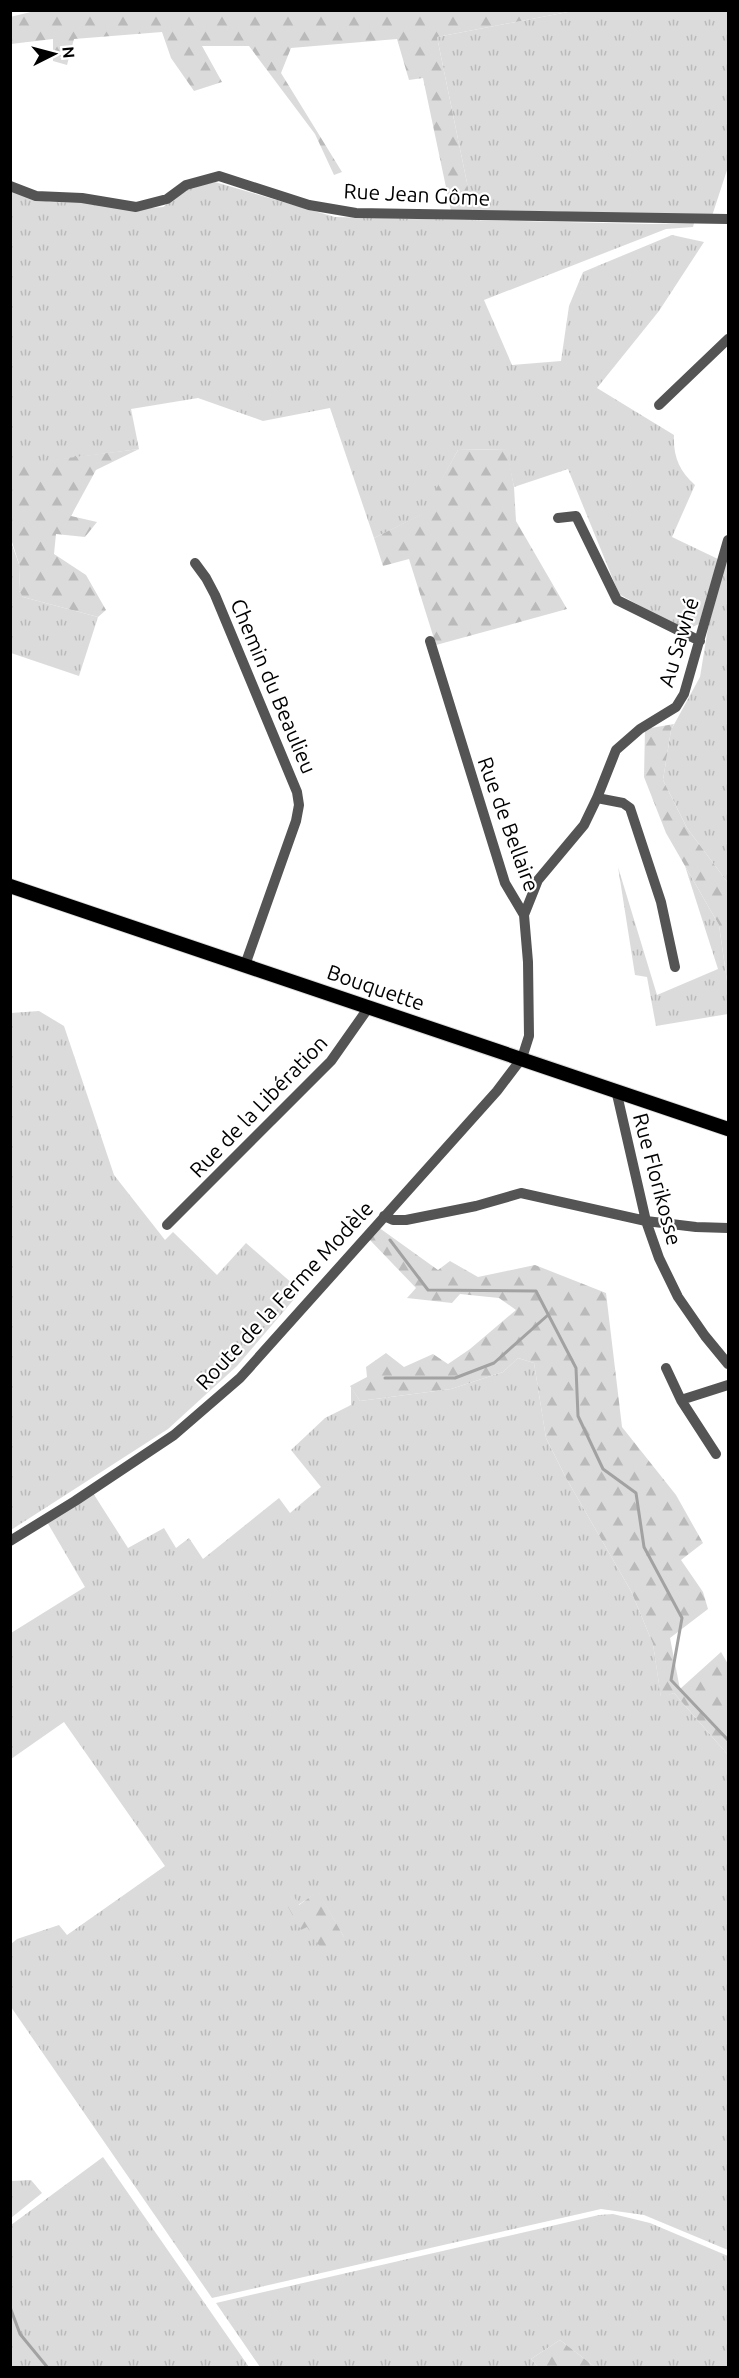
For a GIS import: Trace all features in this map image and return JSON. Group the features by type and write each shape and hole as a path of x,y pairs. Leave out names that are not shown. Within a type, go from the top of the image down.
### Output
{"main road":[{"name":"Bouquette","path":"10,885 729,1129"}],"street":[{"name":"Rue Jean Gôme","path":"10,186 36,196 82,198 136,207 167,199 186,185 219,176 309,205 356,213 729,219"},
{"path":"659,405 729,339"},
{"path":"558,518 576,516 617,600 700,640"},
{"name":"Au Sawhé","path":"524,915 538,880 584,825 616,750 640,729 676,707 684,694 729,540"},
{"name":"Chemin du Beaulieu","path":"195,563 215,594 297,792 299,804 296,821 245,965"},
{"name":"Rue de Bellaire","path":"430,641 505,884 524,915 528,962 529,1036 522,1058"},
{"path":"597,798 622,803 630,808 662,902 675,967"},
{"name":"Rue de la Libération","path":"167,1225 331,1061 369,1007"},
{"name":"Route de la Ferme Modèle","path":"10,1541 174,1435 240,1378 490,1098 522,1058"},
{"name":"Rue Florikosse","path":"615,1090 646,1221 659,1258 678,1297 705,1336 729,1364"},
{"path":"384,1215 393,1220 406,1220 476,1206 521,1193 646,1221 729,1228"},
{"path":"666,1368 681,1400 716,1454"},
{"path":"681,1400 729,1385"}],"green space":[{"path":"39,10 573,11 437,37 473,212 451,211 423,78 409,80 397,39 291,48 281,73 342,172 334,175 315,134 249,46 202,46 222,82 194,91 171,58 162,32 74,39 67,65 53,61 53,39 11,44 10,17"},
{"path":"573,11 728,11 728,167 712,216 619,217 555,211 473,212 437,37"},
{"path":"215,182 335,217 694,223 693,227 666,229 484,300 512,365 561,361 569,306 583,272 672,235 704,242 659,311 597,388 674,435 678,463 695,485 672,537 718,559 699,624 688,629 661,618 619,594 568,469 514,487 506,449 458,450 423,514 374,538 330,408 263,421 198,398 131,409 139,449 11,466 10,191 50,202 94,203 138,209 163,207 190,188"},
{"path":"139,449 96,470 71,516 97,522 85,537 56,534 54,554 86,575 106,610 98,617 23,597 19,591 20,567 11,539 11,465"},
{"path":"507,449 514,487 516,521 567,609 436,645 409,559 383,566 374,538 422,514 458,450"},
{"path":"10,539 20,567 19,591 23,597 98,617 79,676 11,653"},
{"path":"728,547 728,883 687,828 663,780 671,730 700,677 708,628"},
{"path":"674,724 663,780 687,828 728,883 728,988 719,925 666,833 644,777 645,729"},
{"path":"685,866 719,925 728,988 728,1014 656,1026 647,977 635,975 618,867 657,995 718,969"},
{"path":"39,1011 64,1026 114,1175 165,1240 173,1232 217,1275 246,1243 301,1291 237,1366 168,1429 11,1530 11,1013"},
{"path":"378,1227 438,1270 450,1261 478,1277 535,1265 606,1293 622,1427 676,1495 703,1543 681,1560 703,1592 708,1609 670,1638 680,1689 721,1652 728,1664 728,1755 674,1693 661,1698 653,1644 631,1591 566,1478 546,1438 534,1363 518,1358 503,1372 451,1389 360,1401 350,1386 367,1377 366,1367 386,1353 404,1367 433,1354 448,1364 470,1349 516,1310 499,1298 460,1294 452,1303 407,1298 416,1288 368,1238"},
{"path":"518,1358 534,1363 546,1438 566,1478 631,1591 653,1644 661,1697 674,1693 728,1755 728,2250 644,2215 601,2209 212,2298 11,2007 11,1944 17,1939 59,1925 67,1935 165,1866 64,1722 11,1759 11,1633 85,1587 47,1522 93,1493 128,1548 164,1528 176,1548 189,1538 203,1559 279,1498 290,1513 321,1487 291,1450 325,1418 351,1405 351,1387 360,1401 451,1389 503,1372","holes":["318,1892 344,1937 307,1926 301,1930 298,1905"]},
{"path":"318,1891 344,1937 322,1950 307,1927 301,1930 283,1898 292,1893 299,1905"},
{"path":"103,2157 249,2367 11,2367 11,2225"},
{"path":"31,2180 42,2193 11,2218 11,2181"},
{"path":"613,2214 650,2223 728,2256 728,2367 595,2367 560,2340 531,2359 538,2367 260,2367 216,2303 599,2215"},
{"path":"560,2340 595,2367 538,2367 531,2359"}],"waterway":[{"path":"390,1240 428,1290 536,1291 576,1368 578,1416 603,1469 636,1493 644,1547 682,1618 671,1680 728,1740"},
{"path":"385,1378 455,1378 494,1363 548,1315"},
{"path":"10,2307 20,2334 48,2368"}]}
